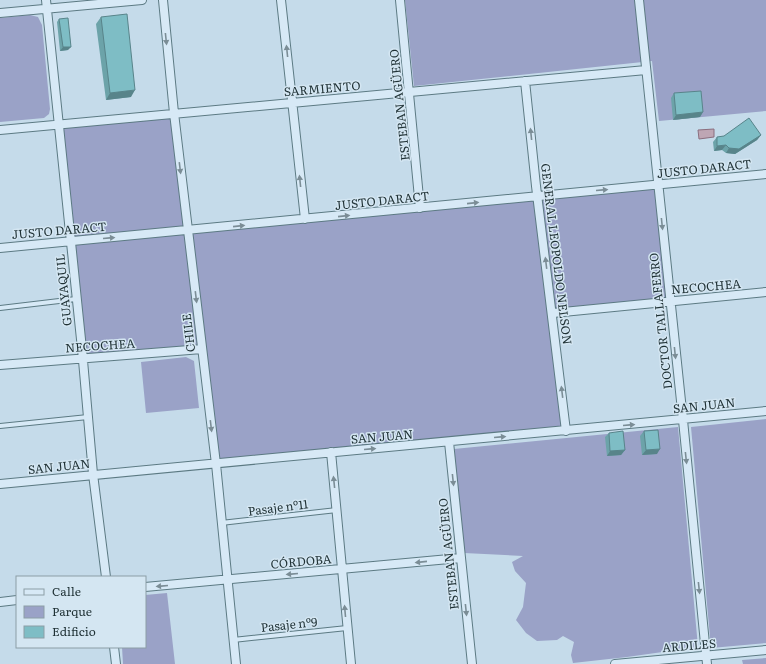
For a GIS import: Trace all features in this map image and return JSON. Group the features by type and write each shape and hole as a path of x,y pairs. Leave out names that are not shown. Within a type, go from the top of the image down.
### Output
{"street":[{"name":"GUAYAQUIL","path":"46,0 83,358 93,474 106,576"},
{"path":"0,13 142,0"},
{"name":"CHILE","path":"162,0 216,464 236,664"},
{"path":"281,0 305,219"},
{"name":"ESTEBAN AGÜERO","path":"400,0 420,208"},
{"name":"DOCTOR TALLAFERRO","path":"639,0 683,420 706,660"},
{"name":"SARMIENTO","path":"0,130 646,70"},
{"name":"GENERAL LEOPOLDO NELSON","path":"525,81 566,430"},
{"name":"JUSTO DARACT","path":"0,248 766,174"},
{"name":"NECOCHEA","path":"552,313 766,292"},
{"name":"NECOCHEA","path":"0,365 202,349"},
{"name":"SAN JUAN","path":"0,484 93,474 216,464 766,412"},
{"name":"ESTEBAN AGÜERO","path":"449,442 472,664"},
{"path":"331,452 351,664"},
{"name":"CÓRDOBA","path":"146,587 460,558"},
{"path":"0,602 16,600"},
{"path":"114,648 116,664"},
{"name":"ARDILES","path":"615,664 706,660 766,650"}],"lane":[{"path":"0,308 76,299"},
{"path":"0,426 88,417"},
{"name":"Pasaje nº11","path":"221,524 337,510"},
{"name":"Pasaje nº9","path":"233,640 347,628"}],"green space":[{"path":"405,0 766,0 766,111 659,121 652,61 414,86"},
{"path":"30,15 38,17 42,25 50,109 49,114 44,118 0,122 0,18"},
{"path":"174,113 188,230 658,185 669,301 553,313 566,431 216,464 202,349 83,358 58,124"},
{"path":"186,357 194,361 199,408 146,413 141,362"},
{"path":"766,419 766,643 711,648 691,427"},
{"path":"678,427 698,647 573,663 571,655 574,642 563,636 557,640 537,641 526,633 516,620 523,607 526,583 515,571 512,562 523,556 464,553 454,449"},
{"path":"167,593 175,664 123,664 122,648 146,648 146,595"},
{"path":"766,658 766,664 743,664 742,660"}],"shaded area":[{"path":"714,129 714,137 699,139 698,130"}],"building":[{"path":"127,14 135,90 110,93 101,17"},
{"path":"68,18 71,47 63,47 59,19"},
{"path":"701,91 703,112 676,115 674,93"},
{"path":"749,118 761,135 739,149 729,148 726,145 717,146 717,137 724,136"},
{"path":"658,430 660,449 646,450 644,431"},
{"path":"623,431 625,450 610,451 609,433"}]}
